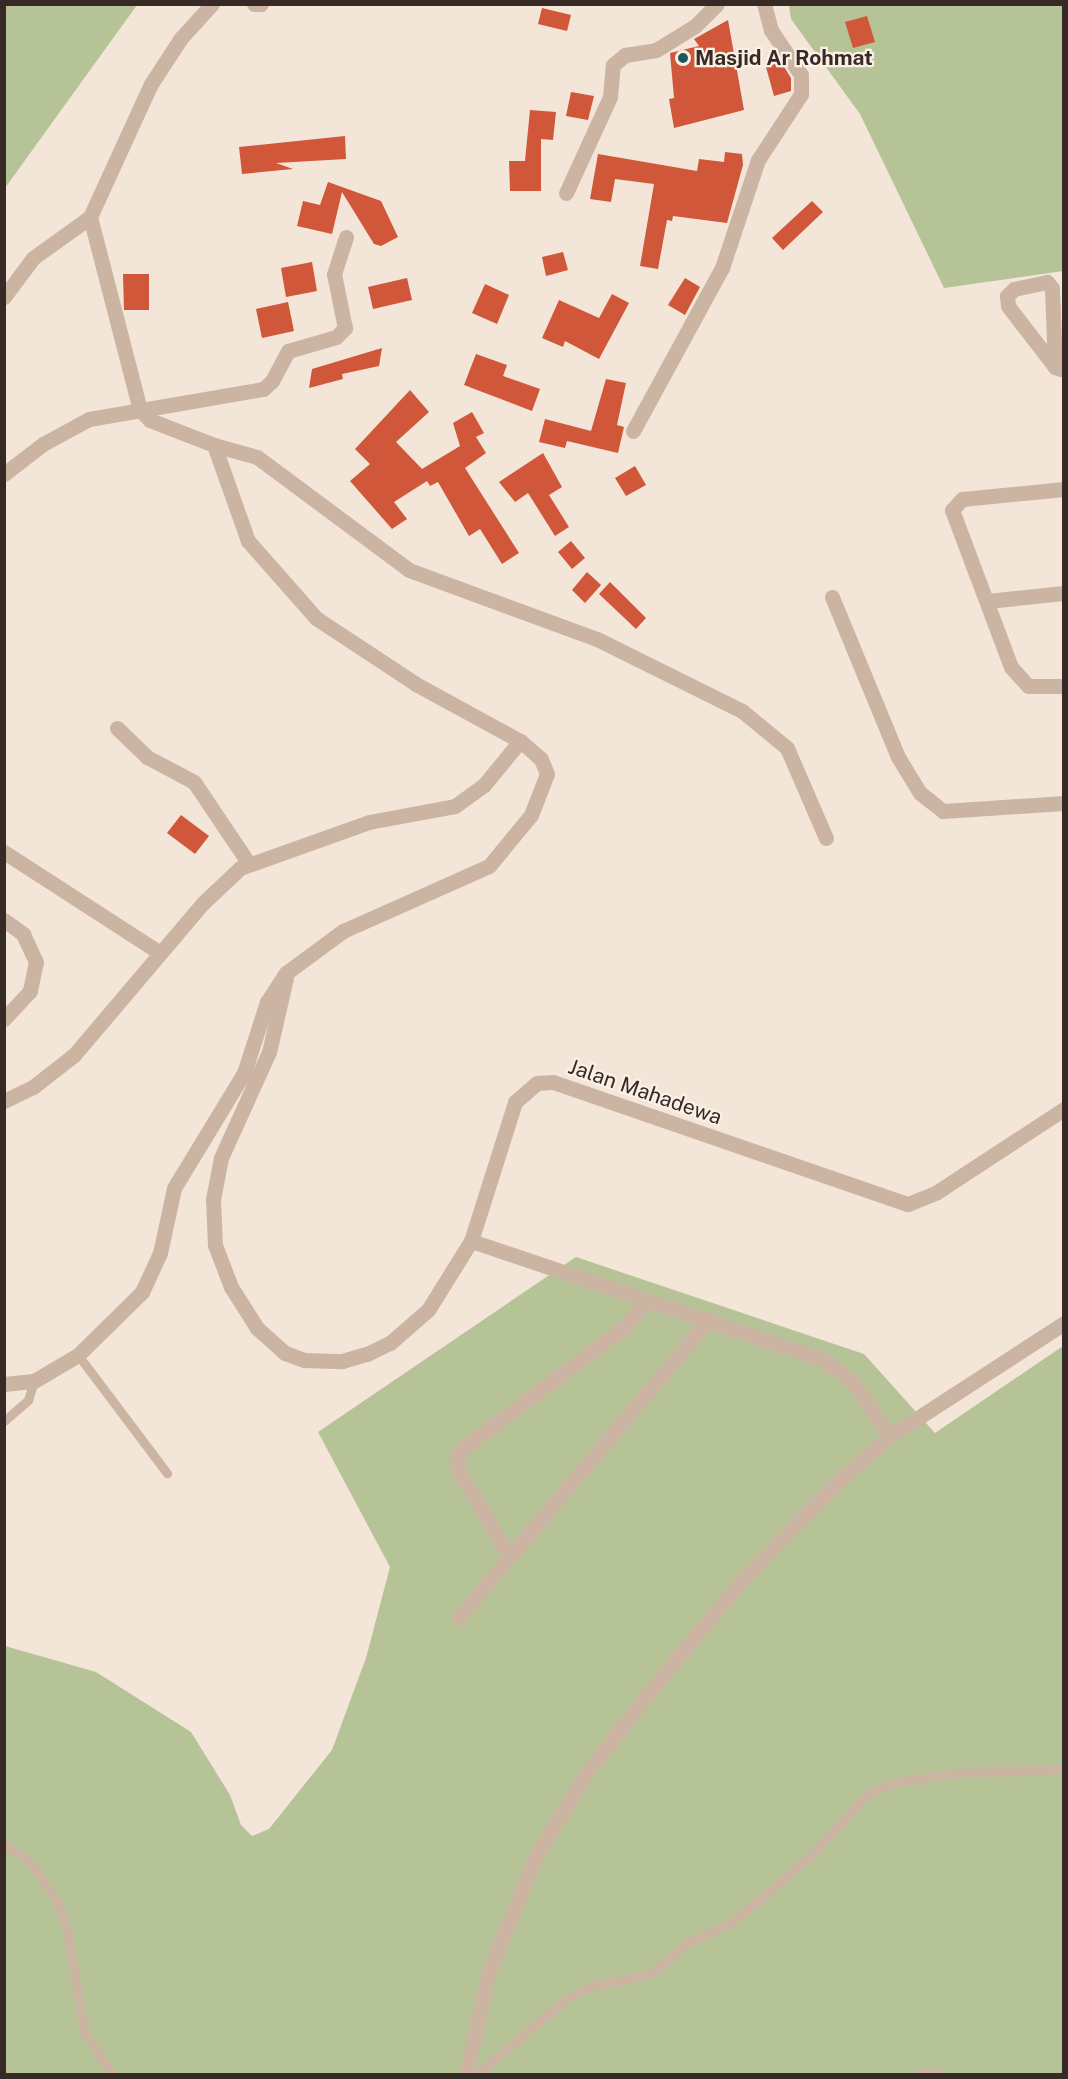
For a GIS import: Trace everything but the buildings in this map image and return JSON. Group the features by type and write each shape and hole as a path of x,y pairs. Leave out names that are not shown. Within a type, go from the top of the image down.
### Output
{"street":[{"path":"4,297 33,258 90,217 151,84 181,38 212,4"},
{"path":"254,4 261,4"},
{"path":"566,193 610,97 613,64 625,55 656,51 695,26 717,4"},
{"path":"633,431 722,268 758,160 801,94 801,75 771,30 764,4"},
{"path":"90,217 140,410 150,420 214,445 257,457 409,570 597,639 742,711 787,748 826,838"},
{"path":"4,474 43,444 89,419 255,393 272,381 288,351 340,335 346,324 334,274 346,237"},
{"path":"1047,282 1052,288 1059,369 1008,306 1007,296 1014,289 1047,282"},
{"path":"4,1384 34,1381 78,1355 125,1312 153,1273 174,1188 244,1073 267,1002 286,972 343,931 472,876 503,854 540,800 547,774 541,759 520,741 416,684 316,618 249,541 214,445"},
{"path":"1064,489 962,499 952,510 1011,667 1028,686 1064,686"},
{"path":"987,601 1064,593"},
{"path":"832,597 898,757 920,792 943,811 1064,803"},
{"path":"117,728 147,757 194,782 249,864"},
{"path":"4,1101 33,1087 74,1055 222,884 249,864 369,822 454,806 484,785 520,741"},
{"path":"4,852 160,953"},
{"path":"4,920 23,934 36,962 30,991 4,1019"},
{"name":"Jalan Mahadewa","path":"286,972 269,1052 221,1158 213,1199 215,1245 231,1287 257,1328 285,1353 304,1360 342,1361 367,1354 390,1343 428,1311 471,1241 515,1102 537,1083 553,1082 908,1204 937,1192 1064,1109"},
{"path":"471,1241 645,1300 709,1319 839,1369 890,1436"},
{"path":"510,1557 461,1475 456,1462 459,1451 627,1325 645,1300"},
{"path":"459,1617 709,1319"},
{"path":"466,2074 489,1971 506,1922 536,1856 585,1774 742,1580 792,1524 890,1436 1064,1323"}],"lane":[{"path":"78,1355 167,1473"},
{"path":"4,1421 28,1400 34,1381"},
{"path":"477,2074 572,1995 652,1974 687,1943 731,1923 811,1856 867,1794 897,1782 956,1773 1064,1769"},
{"path":"4,1844 31,1863 58,1904 68,1934 84,2032 112,2074"},
{"path":"918,2074 937,2072"}],"green space":[{"path":"4,5 137,5 5,188"},
{"path":"789,5 1063,5 1063,271 944,288 860,114 791,19"},
{"path":"576,1257 864,1354 935,1433 1063,1346 1063,2074 5,2074 5,1646 96,1672 191,1732 230,1795 241,1825 252,1836 269,1829 332,1750 366,1658 390,1567 318,1432"}],"place":[{"name":"Masjid Ar Rohmat","path":"683,58"}]}
